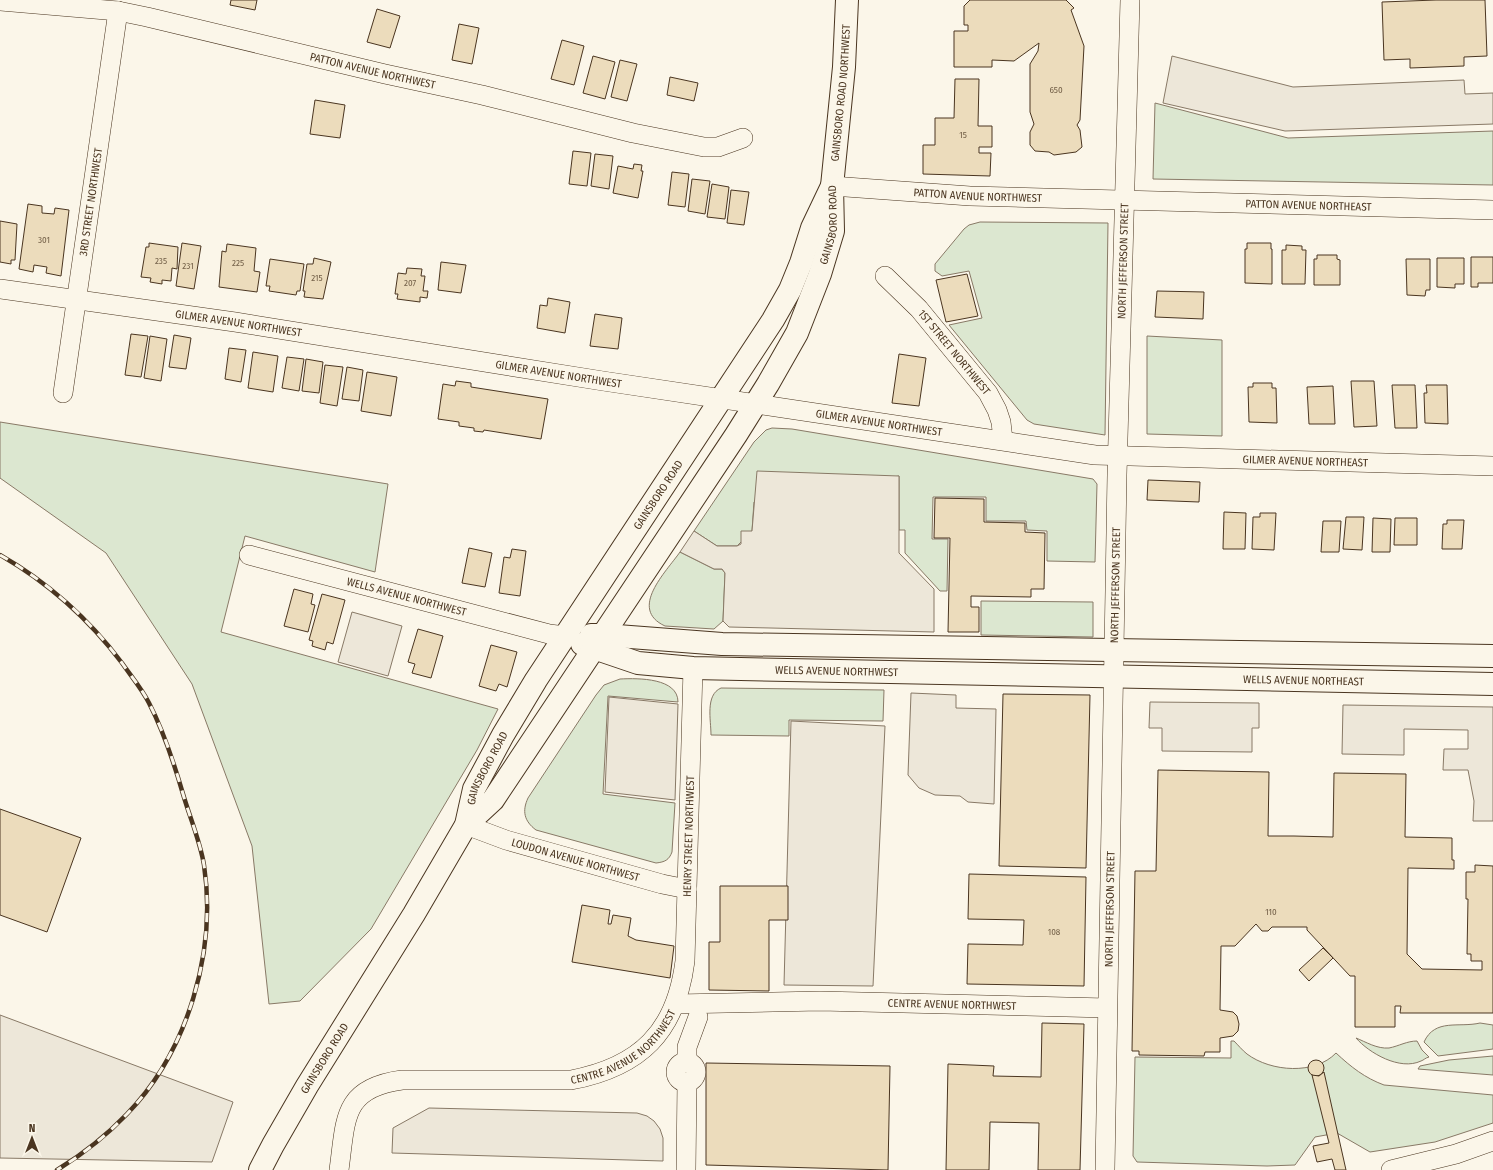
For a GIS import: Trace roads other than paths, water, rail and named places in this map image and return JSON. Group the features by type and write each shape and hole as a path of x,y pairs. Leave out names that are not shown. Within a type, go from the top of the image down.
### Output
{"main road":[{"name":"GAINSBORO ROAD NORTHWEST","path":"832,186 844,67 846,0"},
{"name":"GAINSBORO ROAD","path":"260,1170 272,1145 307,1086 414,914 466,825 474,789 503,734 564,636 762,337 790,290 801,263 812,228 832,186"},
{"name":"GAINSBORO ROAD","path":"466,825 494,800 756,402 797,333 820,274 833,231 832,186"},
{"name":"WELLS AVENUE NORTHWEST","path":"564,636 599,642 1114,649"},
{"name":"WELLS AVENUE NORTHWEST","path":"599,642 638,662 693,668 1114,675"},
{"path":"1114,649 1493,656"},
{"name":"WELLS AVENUE NORTHEAST","path":"1114,675 1493,684"}],"street":[{"name":"NORTH JEFFERSON STREET","path":"1105,1170 1118,455 1130,0"},
{"name":"PATTON AVENUE NORTHWEST","path":"0,1 118,11 385,74 482,95 633,133 704,147 718,146 743,138"},
{"name":"3RD STREET NORTHWEST","path":"63,393 118,11"},
{"name":"PATTON AVENUE NORTHWEST","path":"832,186 970,196 1124,199"},
{"name":"PATTON AVENUE NORTHEAST","path":"1124,199 1220,204 1364,205 1493,210"},
{"name":"1ST STREET NORTHWEST","path":"885,276 919,309 988,393 997,410 1001,422 1003,440"},
{"name":"GILMER AVENUE NORTHWEST","path":"0,289 235,322 603,381 756,402 1095,455 1118,455"},
{"name":"GILMER AVENUE NORTHEAST","path":"1118,455 1493,466"},
{"name":"WELLS AVENUE NORTHWEST","path":"249,555 549,634 564,636"},
{"name":"HENRY STREET NORTHWEST","path":"676,1004 685,961 693,668"},
{"name":"LOUDON AVENUE NORTHWEST","path":"466,825 506,840 662,884 687,889"},
{"name":"CENTRE AVENUE NORTHWEST","path":"339,1170 345,1125 350,1110 357,1098 368,1088 382,1082 402,1080 571,1080 594,1076 617,1067 633,1058 647,1046 661,1030 676,1004 820,1001 1107,1008"},
{"path":"686,1170 687,1089 677,1073 681,1065 687,1063 687,1047 698,1017"},
{"path":"1391,1170 1456,1154 1493,1141"}],"railway":[{"path":"0,555 35,577 81,616 122,663 143,693 149,703 168,748 197,838 204,865 207,898 206,931 201,965 193,998 182,1030 167,1061 148,1089 127,1114 94,1144 57,1170"}]}
